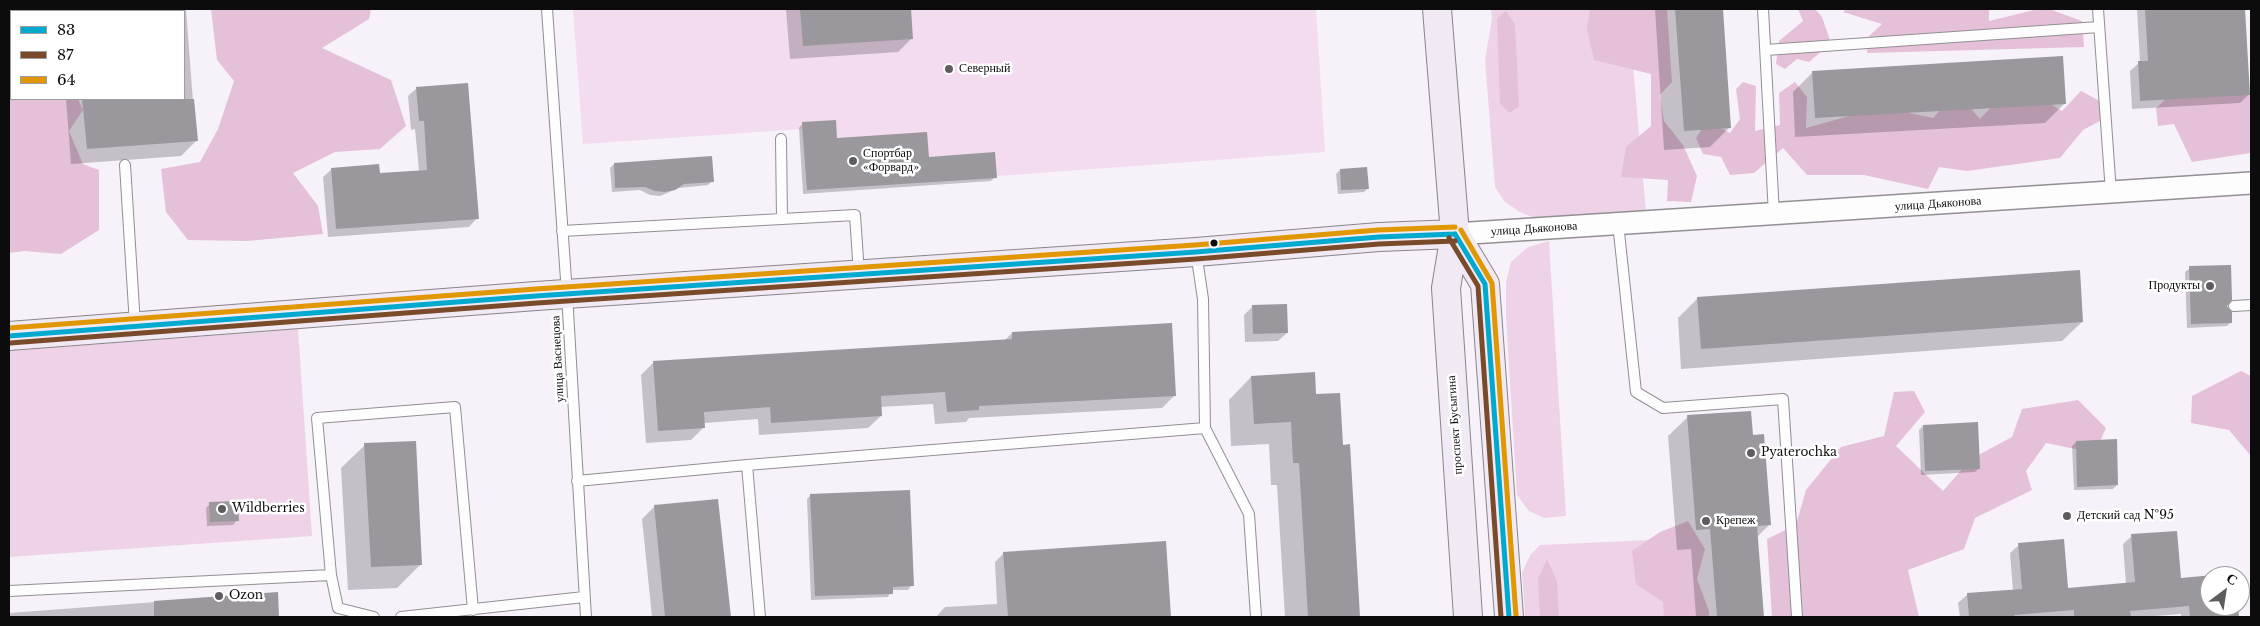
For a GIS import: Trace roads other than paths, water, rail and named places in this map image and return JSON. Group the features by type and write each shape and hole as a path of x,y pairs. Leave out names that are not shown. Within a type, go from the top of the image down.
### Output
{"main road":[{"name":"проспект Бусыгина","path":"1437,9 1455,234 1446,288 1468,617"},
{"name":"проспект Бусыгина","path":"1455,234 1485,284 1509,617"},
{"name":"улица Дьяконова","path":"9,336 567,294 1196,252 1379,237 1455,234"}],"street":[{"name":"улица Дьяконова","path":"1455,234 2251,183"}],"lane":[{"name":"улица Васнецова","path":"547,9 567,294 586,617"},
{"path":"1763,9 1774,215"},
{"path":"2098,9 2111,193"},
{"path":"1766,50 2099,27"},
{"path":"781,138 782,219"},
{"path":"125,164 135,326"},
{"path":"562,231 854,215 859,275"},
{"path":"1618,223 1636,392 1663,408 1783,399 1797,617"},
{"path":"1196,252 1203,299 1205,428 1249,514 1256,617"},
{"path":"2234,306 2251,305"},
{"path":"374,617 338,608 330,575 317,418 455,407 473,610"},
{"path":"577,481 747,465 1205,428"},
{"path":"747,465 760,617"},
{"path":"9,592 330,575"},
{"path":"401,617 440,615 584,597"}],"place":[{"name":"Северный","path":"949,69"},
{"name":"Спортбар «Форвард»","path":"853,161"},
{"name":"Продукты","path":"2210,286"},
{"name":"Pyaterochka","path":"1751,453"},
{"name":"Wildberries","path":"222,509"},
{"name":"Детский сад №95","path":"2067,516"},
{"name":"Крепеж","path":"1706,521"},
{"name":"Ozon","path":"219,596"}]}
